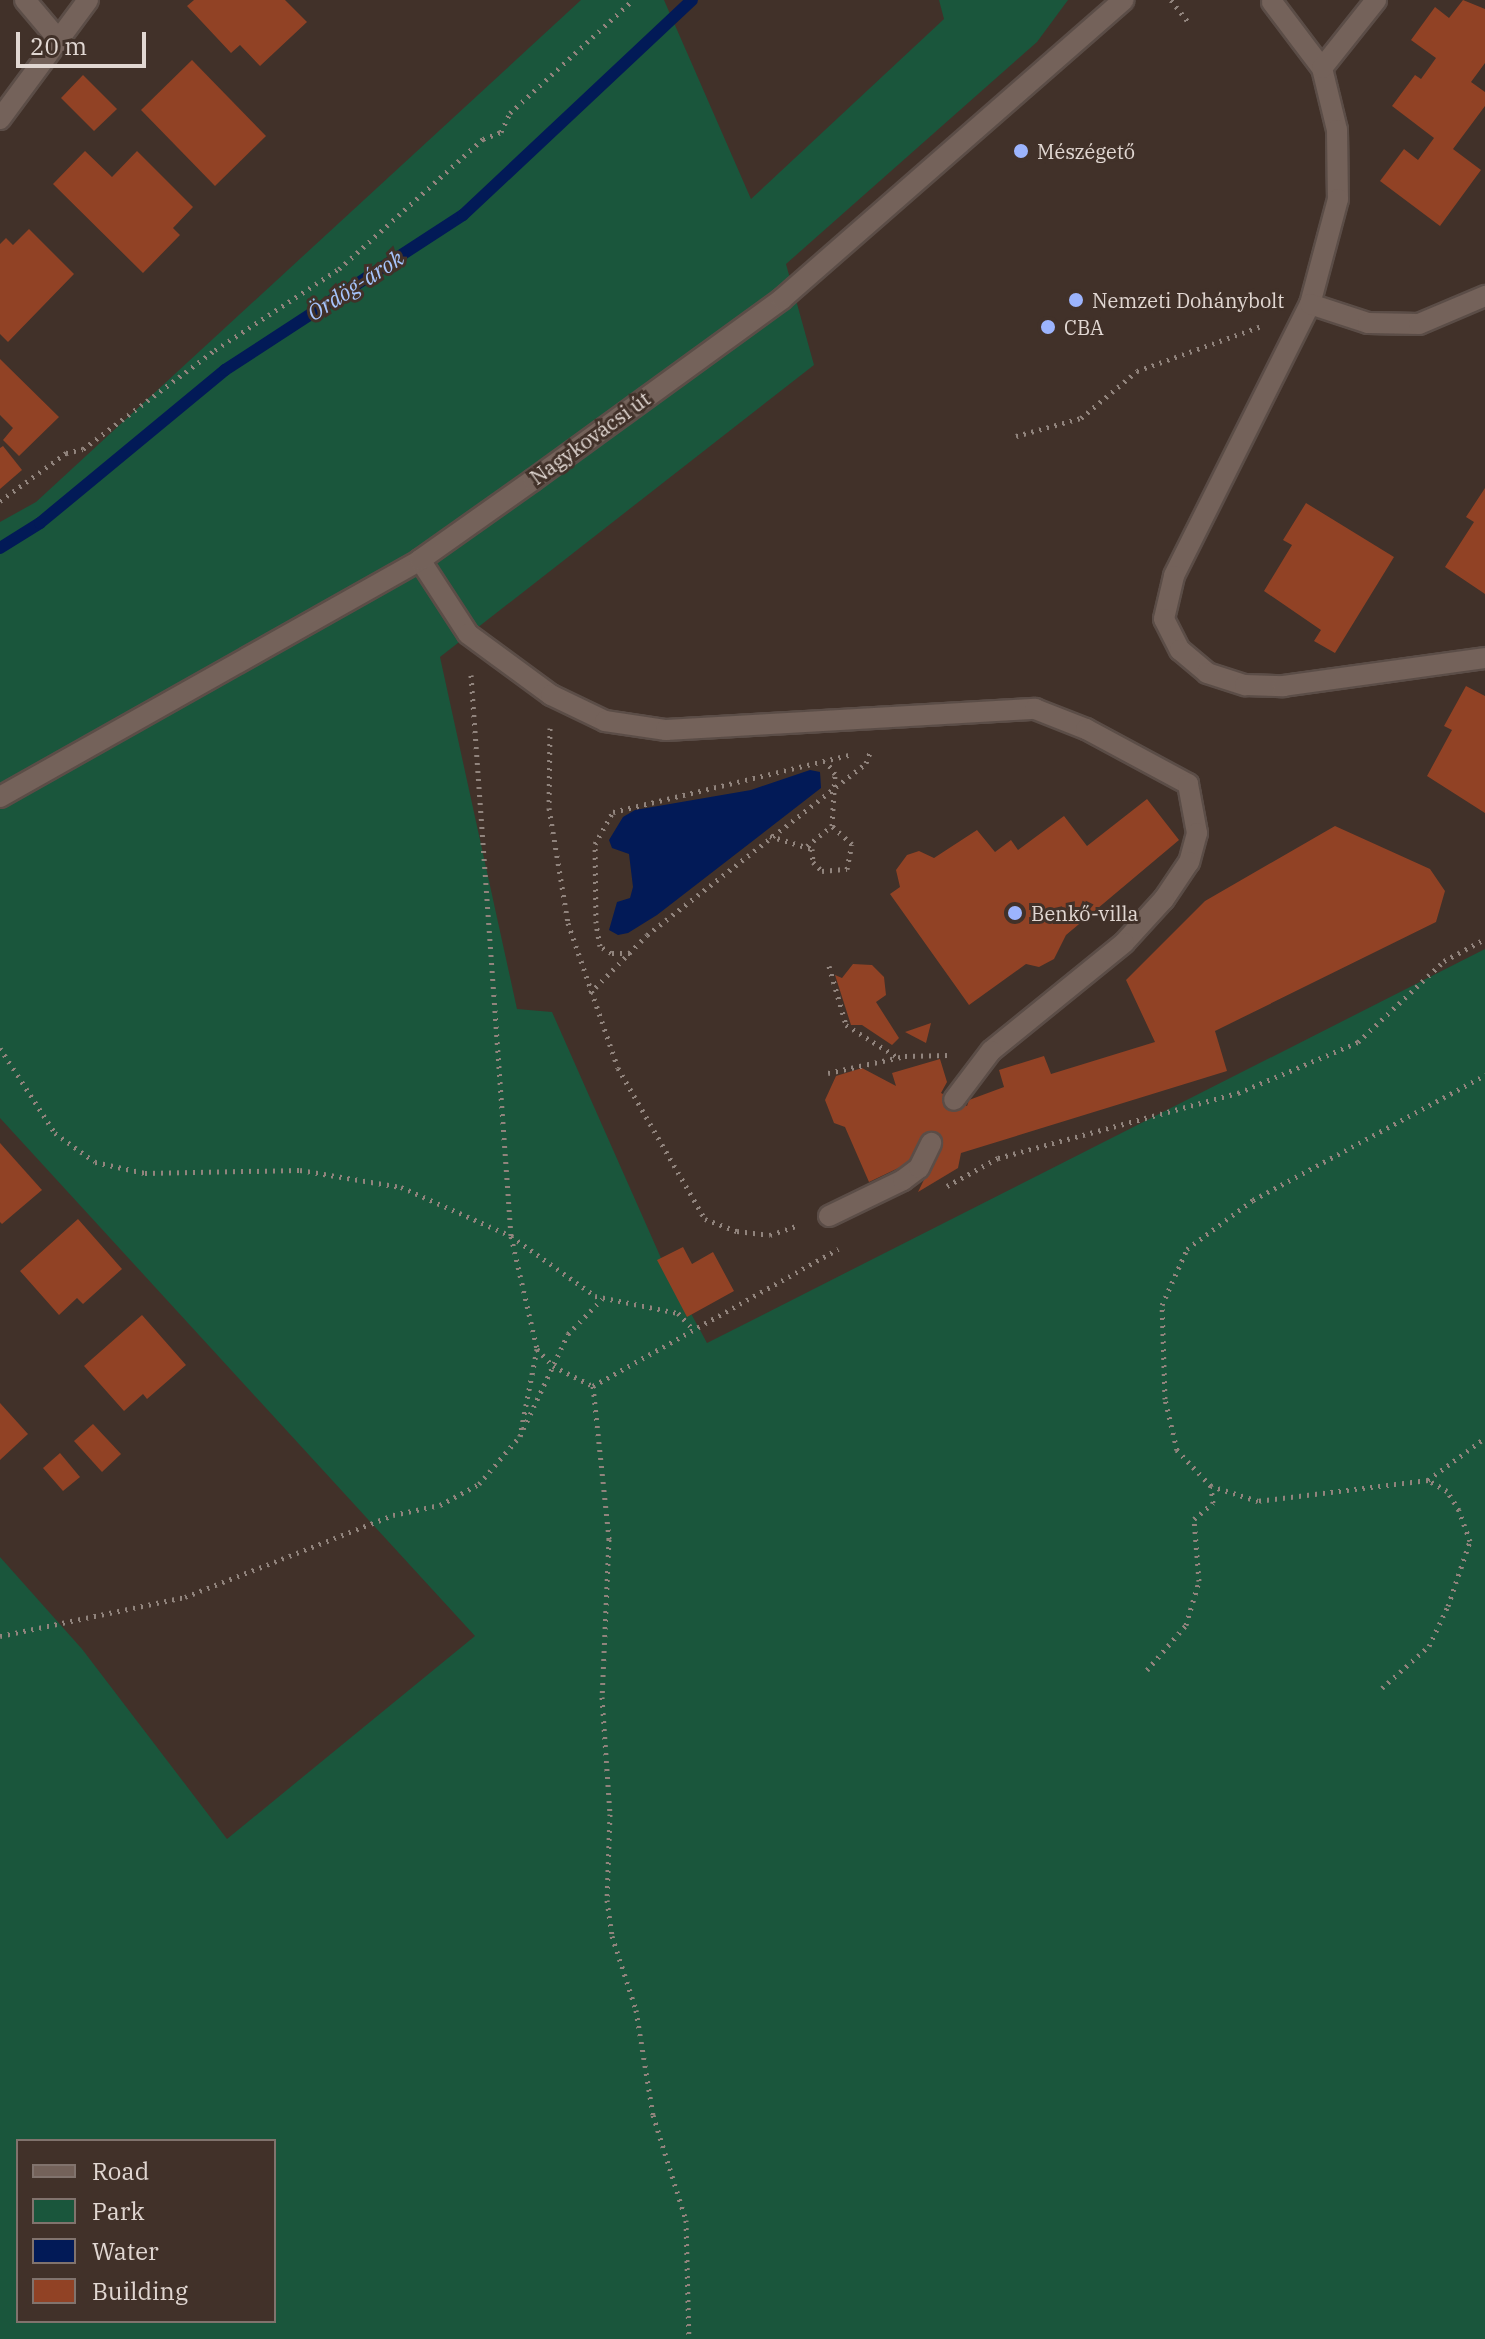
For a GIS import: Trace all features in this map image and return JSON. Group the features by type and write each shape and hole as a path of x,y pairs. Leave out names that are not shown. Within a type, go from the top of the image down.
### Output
{"street":[{"path":"25,0 58,39"},
{"path":"0,119 88,0"},
{"name":"Nagykovácsi út","path":"0,797 420,560 782,299 1124,0"},
{"path":"1322,68 1376,0"},
{"path":"1271,1 1322,68 1340,157 1338,199 1307,309 1174,576 1164,619 1180,650 1207,673 1245,685 1283,686 1485,658"},
{"path":"1307,309 1368,323 1419,324 1485,296"},
{"path":"420,560 468,634 551,695 605,721 666,730 1035,709 1086,729 1188,784 1197,833 1189,862 1164,899 1124,943 973,1071 954,1100"},
{"path":"829,1216 903,1180 919,1168 931,1143"}],"path":[{"path":"0,501 66,453 83,449 215,350 339,269 483,139 501,132 510,113 633,0"},
{"path":"1171,0 1188,22"},
{"path":"1016,436 1081,418 1137,371 1307,309"},
{"path":"468,634 511,1236 537,1349 520,1436"},
{"path":"551,695 549,808 568,923 618,1068 705,1219 737,1231 770,1235 829,1216"},
{"path":"590,994 630,953 770,836 866,763 871,743 863,749"},
{"path":"630,953 600,946 596,923 595,844 613,812 854,753"},
{"path":"807,846 832,826 834,766 826,761"},
{"path":"770,836 807,846 822,871 844,872 852,844 832,826"},
{"path":"936,1192 998,1158 1238,1093 1358,1042 1444,961 1485,939"},
{"path":"829,966 846,1025 897,1058"},
{"path":"0,1048 55,1133 95,1162 145,1173 283,1169 379,1181 451,1206 511,1236 602,1299 678,1313 693,1329"},
{"path":"828,1073 942,1052 973,1071"},
{"path":"1485,1075 1308,1167 1187,1249 1162,1305 1165,1399 1177,1450 1211,1486 1258,1501 1428,1480 1485,1438"},
{"path":"593,1386 853,1240"},
{"path":"0,1636 185,1597 379,1520 440,1505 479,1484 520,1436 568,1334 602,1299"},
{"path":"537,1349 553,1366 593,1386"},
{"path":"593,1386 609,1539 602,1697 609,1785 607,1900 612,1936 636,2010 653,2115 686,2220 689,2339"},
{"path":"1382,1688 1429,1646 1470,1541 1447,1491 1428,1480"},
{"path":"1147,1670 1186,1625 1199,1581 1194,1519 1213,1503 1211,1486"}],"green space":[{"path":"581,0 664,0 751,199 944,19 939,0 1068,0 1037,42 786,264 814,365 440,657 517,1009 552,1012 661,1258 707,1343 1485,949 1485,2339 0,2339 0,1557 82,1649 227,1839 475,1636 0,1118 0,522 36,502"}],"water":[{"path":"810,770 820,772 821,788 657,915 628,933 618,935 609,930 617,902 630,898 633,887 629,854 612,848 609,840 623,817 635,810 751,790"}],"building":[{"path":"194,0 285,0 307,22 260,66 240,45 231,53 187,6"},
{"path":"1463,0 1485,9 1485,63 1471,82 1485,92 1485,106 1453,149 1481,170 1440,226 1380,181 1404,149 1418,160 1434,138 1392,106 1415,75 1421,79 1436,58 1411,40 1435,7 1449,18"},
{"path":"192,60 266,136 215,186 141,110"},
{"path":"83,75 117,109 94,131 61,98"},
{"path":"85,151 112,177 137,151 193,207 173,228 180,235 143,273 53,184"},
{"path":"29,229 74,274 8,342 0,334 0,244 6,238 13,245"},
{"path":"0,359 59,417 19,456 3,440 13,428 0,415"},
{"path":"3,446 22,470 0,489 0,448"},
{"path":"1485,488 1485,594 1445,567 1474,522 1466,517"},
{"path":"1306,503 1394,557 1335,653 1314,641 1321,630 1264,591 1292,545 1283,540"},
{"path":"1466,686 1485,696 1485,813 1427,776 1452,730 1444,726"},
{"name":"Benkő-villa","path":"1147,799 1179,840 1066,935 1054,959 1039,967 1026,964 969,1005 890,894 900,887 896,870 907,855 919,851 934,858 977,830 995,852 1011,840 1018,850 1064,816 1087,846"},
{"path":"1335,826 1430,869 1445,891 1436,922 1215,1031 1227,1071 961,1153 958,1168 918,1192 940,1147 922,1138 911,1162 869,1182 845,1127 834,1123 825,1100 836,1076 862,1068 896,1086 892,1073 940,1059 947,1082 941,1093 967,1106 969,1100 1004,1087 999,1070 1044,1056 1051,1074 1155,1042 1126,980 1205,901"},
{"path":"853,964 872,965 884,977 886,995 876,1002 899,1038 892,1045 862,1025 851,1025 835,975 842,978"},
{"path":"931,1023 926,1043 905,1032"},
{"path":"0,1143 42,1190 2,1224 0,1222"},
{"path":"78,1219 122,1269 83,1304 77,1298 59,1315 20,1271"},
{"path":"683,1247 692,1264 713,1252 734,1291 687,1317 657,1260"},
{"path":"142,1315 186,1365 147,1399 143,1394 124,1411 84,1366"},
{"path":"0,1403 28,1434 0,1460"},
{"path":"93,1424 121,1454 102,1472 74,1441"},
{"path":"60,1453 80,1477 63,1491 43,1468"}],"waterway":[{"name":"Ördög-árok","path":"0,548 40,523 225,370 463,215 692,0"}],"place":[{"name":"Mészégető","path":"1021,151"},
{"name":"Nemzeti Dohánybolt","path":"1076,300"},
{"name":"CBA","path":"1048,327"},
{"name":"Benkő-villa","path":"1015,913"}]}
